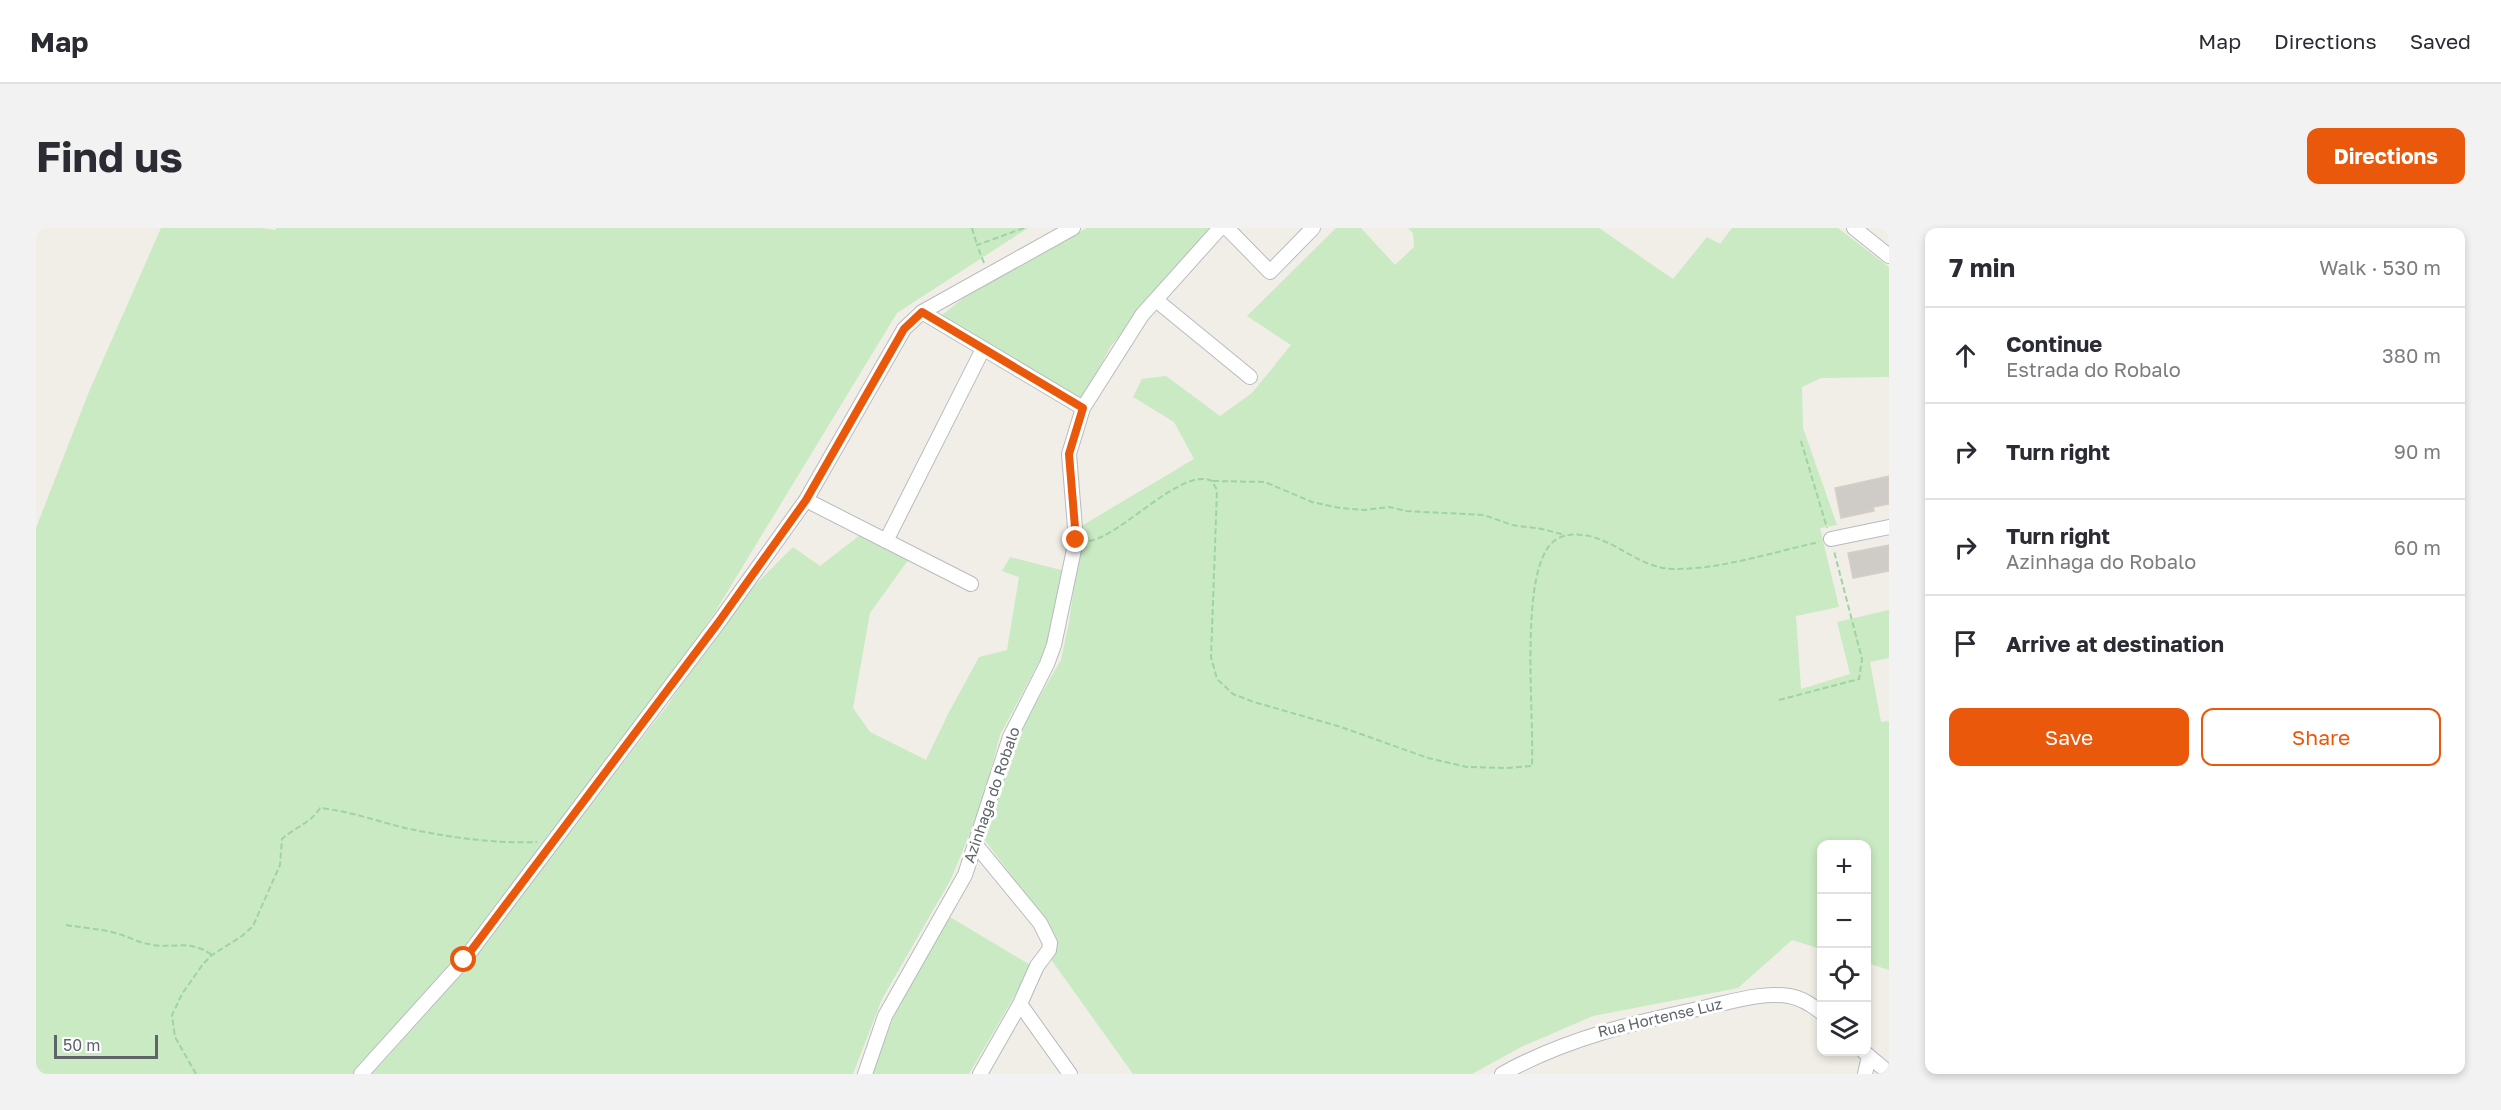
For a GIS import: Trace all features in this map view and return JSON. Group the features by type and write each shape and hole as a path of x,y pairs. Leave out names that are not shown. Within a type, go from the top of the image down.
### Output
{"street":[{"path":"361,1074 464,960 718,623 806,500 904,329 922,312 1074,228"},
{"name":"Azinhaga do Robalo","path":"865,1074 885,1016 965,875 1010,737 1051,655 1076,540 1069,454 1083,408 1142,315 1220,228"},
{"path":"1227,228 1270,272 1313,228"},
{"path":"1854,228 1889,256"},
{"path":"1156,300 1250,377"},
{"path":"922,312 1083,408"},
{"path":"886,541 982,349"},
{"path":"806,500 971,584"},
{"path":"1830,539 1889,527"},
{"path":"976,844 1040,923 1050,943 1049,950 1036,966 1020,1004 980,1074"},
{"name":"Rua Hortense Luz","path":"1502,1074 1543,1052 1585,1036 1634,1022 1752,998 1790,996 1803,1000 1817,1010"},
{"path":"1020,1004 1070,1074"},
{"path":"1865,1074 1867,1056"},
{"path":"1869,1056 1889,1073"}],"path":[{"path":"972,228 989,274"},
{"path":"977,245 1024,228"},
{"path":"1779,700 1859,679 1862,660 1801,441"},
{"path":"1076,540 1099,540 1160,497 1200,478 1212,481 1265,482 1312,502 1340,508 1365,510 1389,507 1406,511 1484,515 1512,525 1565,535 1604,539 1654,566 1674,569 1723,562 1830,539"},
{"path":"1212,481 1217,490 1211,657 1217,679 1233,694 1254,702 1341,728 1428,758 1467,767 1532,766 1531,658 1534,592 1540,562 1547,548 1556,539 1565,535"},
{"path":"196,1074 175,1037 172,1015 182,994 212,955 242,936 253,926 280,865 282,838 314,819 320,808 340,810 452,837 492,842 555,841"},
{"path":"66,925 120,934 158,946 185,943 202,948 212,955"}],"green space":[{"path":"161,228 276,230 276,228 1028,228 897,313 715,612 545,862 667,706 740,600 793,547 820,566 860,535 909,559 870,613 853,708 870,732 926,760 979,657 1007,650 1019,577 1002,571 1010,557 1065,571 1049,643 1000,735 982,804 951,879 882,999 853,1074 372,1074 439,1000 368,1074 36,1074 36,528 88,394"},
{"path":"1087,228 1211,228 1111,346 1082,399 938,318 984,282"},
{"path":"1336,228 1361,228 1395,265 1414,247 1413,233 1408,228 1599,228 1673,279 1707,237 1720,244 1732,228 1838,228 1889,267 1889,377 1821,378 1802,387 1803,428 1837,525 1820,528 1839,607 1796,616 1801,689 1850,674 1837,622 1889,610 1889,658 1870,662 1881,722 1889,721 1889,970 1871,964 1871,840 1817,840 1817,948 1792,940 1738,988 1593,1016 1521,1047 1472,1074 1133,1074 1050,958 1027,896 984,839 1017,735 1061,660 1083,525 1194,459 1174,422 1133,397 1142,379 1166,376 1220,416 1252,393 1291,345 1247,316"},
{"path":"950,917 1032,966 969,1074 872,1074 896,1013"}],"building":[{"path":"1889,476 1889,504 1873,507 1874,511 1841,518 1835,488"},
{"path":"1889,545 1889,571 1853,578 1848,553"}],"route":[{"path":"464,960 718,623 806,500 904,329 922,312 1083,408 1069,454 1076,540"}]}
